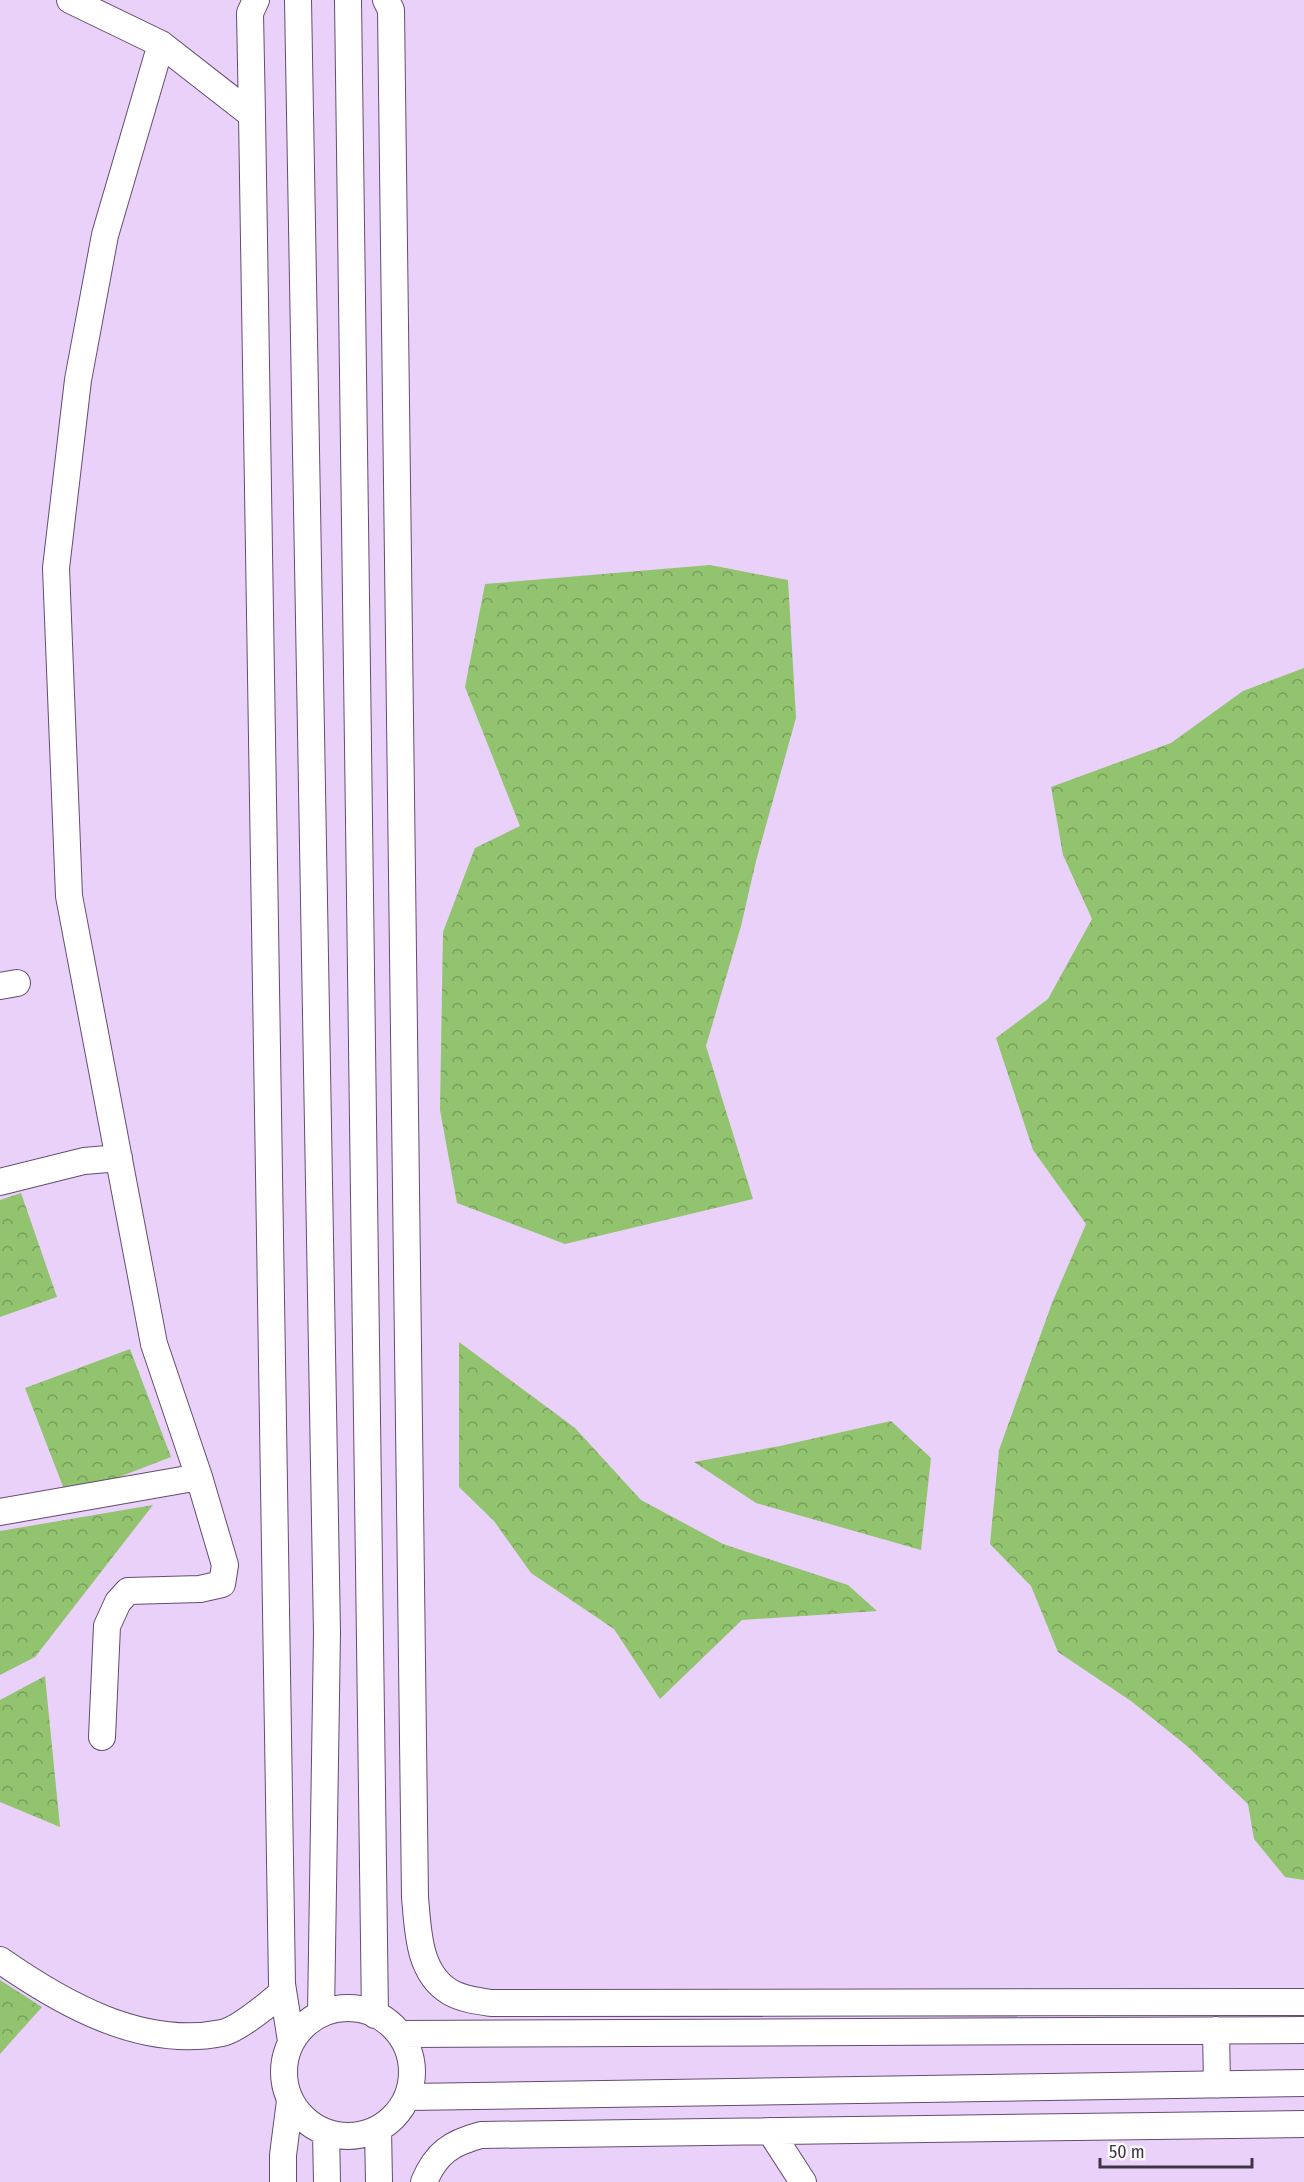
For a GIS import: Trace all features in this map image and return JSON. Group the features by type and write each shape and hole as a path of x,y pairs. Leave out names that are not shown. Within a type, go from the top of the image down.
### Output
{"street":[{"path":"70,0 161,44 252,115"},
{"path":"256,0 250,13 284,1992 291,2041"},
{"path":"298,0 327,1633 321,2014"},
{"path":"348,0 375,2015"},
{"path":"386,0 391,10 415,1897 423,1954 431,1973 450,1992 466,1999 491,2003 1304,2002"},
{"path":"102,1737 107,1626 118,1602 128,1591 200,1589 222,1584 225,1565 199,1477 154,1344 69,896 56,568 78,380 105,235 161,44"},
{"path":"0,1182 84,1161 119,1158"},
{"path":"0,1512 199,1477"},
{"path":"0,1960 32,1982 75,2006 131,2029 171,2036 224,2033 264,2009 284,1992"},
{"path":"341,2009 363,2010 384,2019 400,2034 410,2054 412,2075 408,2097 396,2116 378,2129 359,2136 338,2136 319,2129 302,2118 290,2101 284,2081 284,2061 291,2041 304,2025 321,2014 341,2009"},
{"path":"1216,2030 1217,2085"},
{"path":"400,2034 1304,2030"},
{"path":"408,2097 1304,2083"},
{"path":"283,2182 282,2155 290,2101"},
{"path":"424,2182 438,2156 460,2140 481,2135 1304,2124"},
{"path":"378,2129 379,2182"},
{"path":"770,2131 802,2182"},
{"path":"326,2132 327,2182"}],"green space":[{"path":"710,565 788,580 796,718 756,861 741,926 706,1046 753,1199 565,1244 457,1203 440,1110 443,932 475,848 520,826 465,687 485,584"},
{"path":"1304,668 1304,1880 1285,1877 1254,1839 1248,1804 1187,1746 1131,1701 1058,1652 1031,1586 990,1544 999,1450 1052,1303 1086,1224 1033,1150 996,1038 1048,999 1092,919 1063,855 1051,787 1171,743 1243,691"},
{"path":"21,1193 57,1297 0,1317 0,1200"},
{"path":"459,1342 575,1428 641,1500 723,1544 848,1585 877,1611 742,1620 660,1699 614,1629 531,1573 494,1521 459,1487"},
{"path":"130,1349 171,1457 67,1497 25,1388"},
{"path":"891,1421 931,1458 921,1550 756,1503 694,1462 780,1446"},
{"path":"153,1505 35,1657 0,1675 0,1531"},
{"path":"45,1676 60,1827 0,1802 0,1700"},
{"path":"0,1980 42,2007 0,2054"}]}
